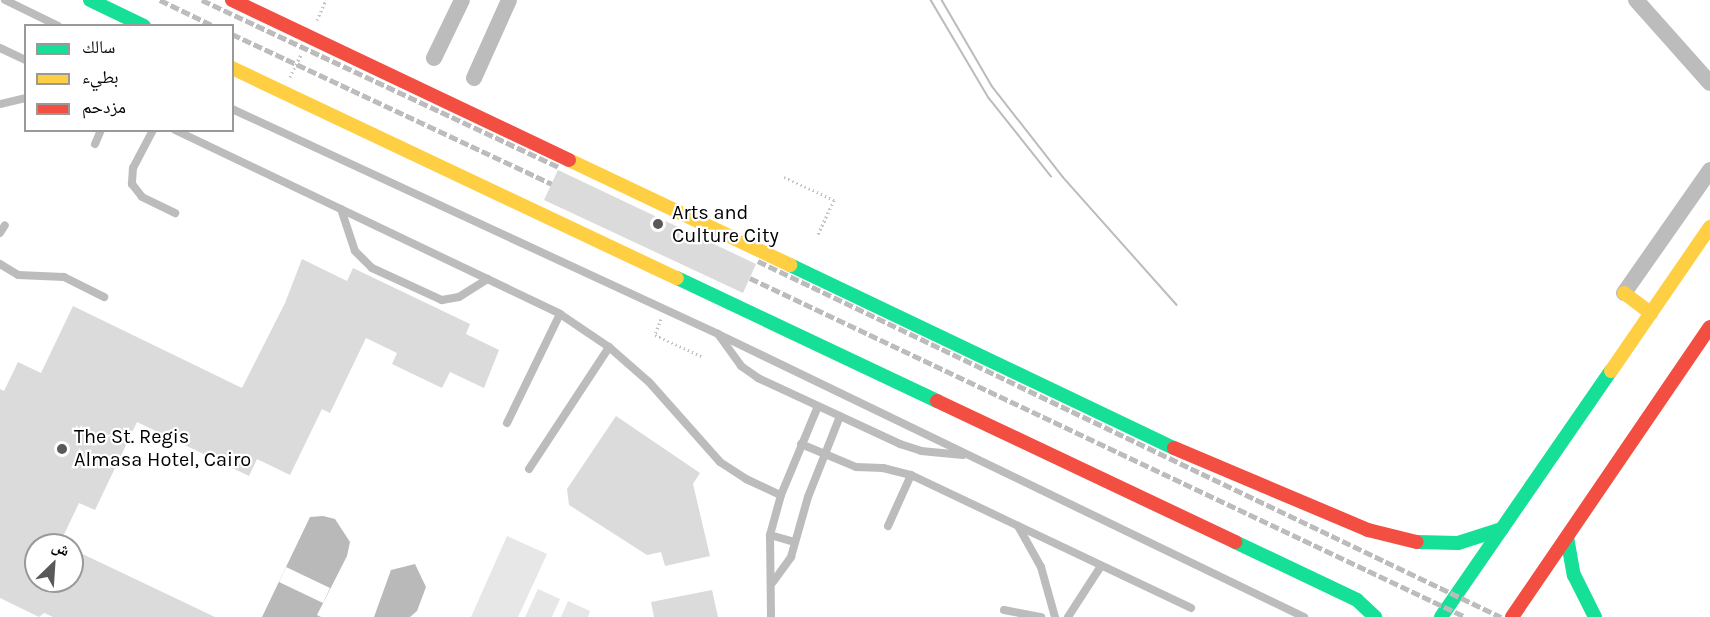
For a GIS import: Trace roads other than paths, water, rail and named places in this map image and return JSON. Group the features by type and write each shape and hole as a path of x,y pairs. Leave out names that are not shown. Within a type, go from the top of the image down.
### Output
{"street":[{"path":"90,0 140,24"},
{"path":"232,0 1172,447 1368,530 1389,538 1435,545 1458,543 1502,529"},
{"path":"434,58 462,0"},
{"path":"474,78 508,0"},
{"path":"1635,0 1710,83"},
{"path":"234,69 1357,600 1375,617"},
{"path":"1652,313 1624,293 1710,170"},
{"path":"1441,617 1710,227"},
{"path":"1512,617 1710,327"},
{"path":"1567,537 1574,575 1595,617"}],"lane":[{"path":"5,0 54,24"},
{"path":"0,48 24,59"},
{"path":"0,104 24,98"},
{"path":"234,110 718,334 1304,617"},
{"path":"95,144 100,132"},
{"path":"152,132 133,168 132,184 142,197 175,213"},
{"path":"179,132 560,314 609,347 649,382 720,462 746,479 781,495"},
{"path":"341,209 355,251 372,268 442,300 459,297 488,279"},
{"path":"0,264 18,275 64,277 104,297"},
{"path":"507,423 560,314"},
{"path":"718,334 741,366 818,406 921,451 967,455"},
{"path":"529,469 609,347"},
{"path":"771,617 773,582 768,551 770,535 781,495 818,406"},
{"path":"773,582 784,570 824,454 840,416"},
{"path":"801,444 856,467 883,468 911,475 1191,608"},
{"path":"888,526 911,475"},
{"path":"1017,526 1041,567 1054,617"},
{"path":"770,535 795,542"},
{"path":"1068,617 1101,566"},
{"path":"1004,610 1041,617"}],"tram line":[{"path":"931,0 989,98 1051,176"},
{"path":"942,0 992,86 1063,177 1177,305"}],"railway":[{"path":"160,0 210,24"},
{"path":"202,0 559,167"},
{"path":"234,35 552,184"},
{"path":"758,261 1501,617"},
{"path":"750,278 1466,617"}],"place":[{"name":"Arts and Culture City","path":"658,224"},
{"name":"The St. Regis Almasa Hotel, Cairo","path":"62,449"}]}
